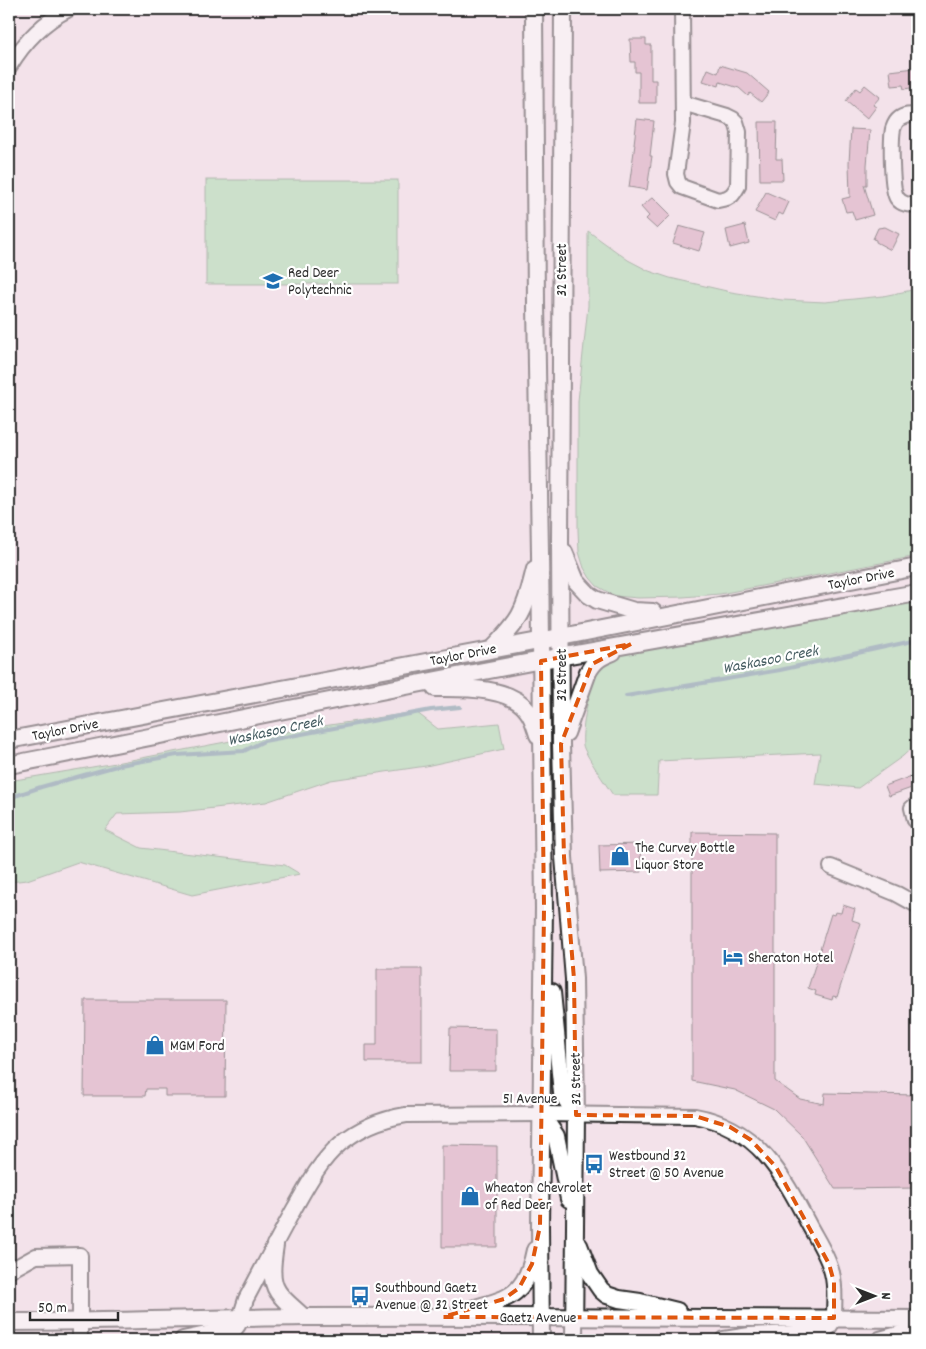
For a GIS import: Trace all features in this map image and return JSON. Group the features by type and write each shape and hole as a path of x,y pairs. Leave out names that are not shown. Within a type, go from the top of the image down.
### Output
{"main road":[{"name":"32 Street","path":"534,9 544,908 540,1226 541,1340"},
{"name":"32 Street","path":"563,9 560,540 561,744 564,857 574,979 576,1115 574,1340"},
{"path":"560,540 576,581 597,600 634,611 676,613"},
{"path":"492,649 510,630 523,610 540,553"},
{"name":"Taylor Drive","path":"9,740 917,567"},
{"name":"Taylor Drive","path":"9,765 561,657 917,593"},
{"path":"561,744 592,664 598,658 631,644"},
{"path":"403,687 480,689 514,697 527,709 542,745"},
{"path":"544,908 562,1094 576,1115"},
{"path":"541,1114 556,1136 576,1234 590,1274 601,1290 607,1295 619,1299 708,1318"},
{"path":"443,1317 504,1299 519,1288 527,1277 532,1264 540,1226"},
{"path":"274,1245 273,1273 275,1286 284,1299 303,1317"},
{"name":"Gaetz Avenue","path":"9,1322 303,1317 917,1319"},
{"path":"183,1340 234,1329 240,1318"},
{"path":"724,1340 750,1336 818,1333 828,1327 834,1318"},
{"path":"880,1340 890,1336 917,1333"}],"street":[{"path":"9,67 25,44 42,27 69,9"},
{"path":"682,9 683,127 676,169 678,182 682,187 712,199 718,200 732,196 738,186 739,132 736,122 728,116 683,102"},
{"path":"917,115 908,115 898,119 893,128 892,135 894,192 899,201 905,204 917,204"},
{"path":"917,804 912,808 917,822"},
{"path":"831,866 897,894 917,905"},
{"name":"51 Avenue","path":"240,1318 246,1299 310,1181 326,1158 341,1143 367,1126 388,1118 406,1115 541,1114 695,1116 730,1127 751,1140 776,1168 829,1264 834,1282 834,1318"},
{"path":"9,1271 36,1256 80,1255 80,1340"}],"highlighted area":[{"path":"631,644 592,664 561,744 564,857 574,979 576,1115 695,1116 730,1127 751,1140 776,1167 829,1264 834,1282 834,1318 443,1317 504,1299 519,1288 532,1264 540,1226 544,908 541,661"}],"green space":[{"path":"206,180 398,180 398,284 206,284"},
{"path":"588,231 628,260 649,271 670,278 731,292 782,300 825,302 883,296 917,289 917,556 720,594 638,598 615,596 597,586 584,568 579,552 578,530 578,401 588,306"},
{"path":"917,597 917,743 903,756 858,788 815,784 820,753 659,761 657,795 613,795 584,749 583,729 586,708 595,679 600,670 617,655"},
{"path":"416,712 438,729 499,723 504,749 426,766 331,780 266,802 180,812 117,814 105,830 141,848 285,865 300,874 192,895 78,862 27,880 9,882 9,781 257,736"}],"building":[{"path":"630,39 646,39 646,45 651,45 651,80 656,80 656,103 639,103 639,72 635,72 635,62 631,62"},
{"path":"720,65 747,73 769,92 761,102 750,93 748,96 739,88 720,82 719,86 703,81 708,69 718,73"},
{"path":"915,68 917,87 904,89 903,85 892,86 890,71"},
{"path":"865,85 880,97 873,105 876,107 867,119 846,101 856,88 860,91"},
{"path":"637,119 654,121 650,156 652,156 647,190 629,187"},
{"path":"759,122 777,122 776,159 782,159 783,180 760,180"},
{"path":"851,129 870,130 867,185 864,185 873,215 855,220 852,211 846,212 842,199 850,197"},
{"path":"766,192 789,202 783,215 779,213 775,221 755,212"},
{"path":"653,197 671,215 657,229 646,219 649,216 641,207"},
{"path":"745,225 749,243 730,248 726,230"},
{"path":"679,226 705,233 699,251 673,243"},
{"path":"885,227 899,234 891,250 873,239 878,228"},
{"path":"917,774 917,786 889,796 885,786"},
{"name":"Sheraton Hotel","path":"692,832 775,833 775,1081 800,1099 824,1104 825,1093 917,1095 917,1188 835,1189 802,1136 774,1109 735,1090 692,1081"},
{"name":"The Curvey Bottle Liquor Store","path":"640,844 641,872 600,873 599,845"},
{"path":"843,905 855,909 852,920 861,923 837,997 833,996 832,1000 815,995 816,991 808,988 831,914 834,915 835,912 841,913"},
{"path":"377,969 422,969 422,1062 366,1062 366,1045 377,1045"},
{"name":"MGM Ford","path":"85,1000 226,1000 225,1096 165,1096 165,1089 146,1089 145,1096 84,1096"},
{"path":"450,1028 496,1029 496,1071 449,1071"},
{"name":"Wheaton Chevrolet of Red Deer","path":"442,1145 497,1146 497,1247 442,1247"}],"waterway":[{"name":"Waskasoo Creek","path":"626,696 780,670 917,640"},
{"name":"Waskasoo Creek","path":"9,798 120,765 177,755 244,751 264,741 431,710 460,707"}],"place":[{"name":"Red Deer Polytechnic","path":"273,281"},
{"name":"The Curvey Bottle Liquor Store","path":"620,856"},
{"name":"Sheraton Hotel","path":"733,957"},
{"name":"MGM Ford","path":"155,1045"},
{"name":"Westbound 32 Street @ 50 Avenue","path":"594,1164"},
{"name":"Wheaton Chevrolet of Red Deer","path":"470,1196"},
{"name":"Southbound Gaetz Avenue @ 32 Street","path":"360,1296"}]}
